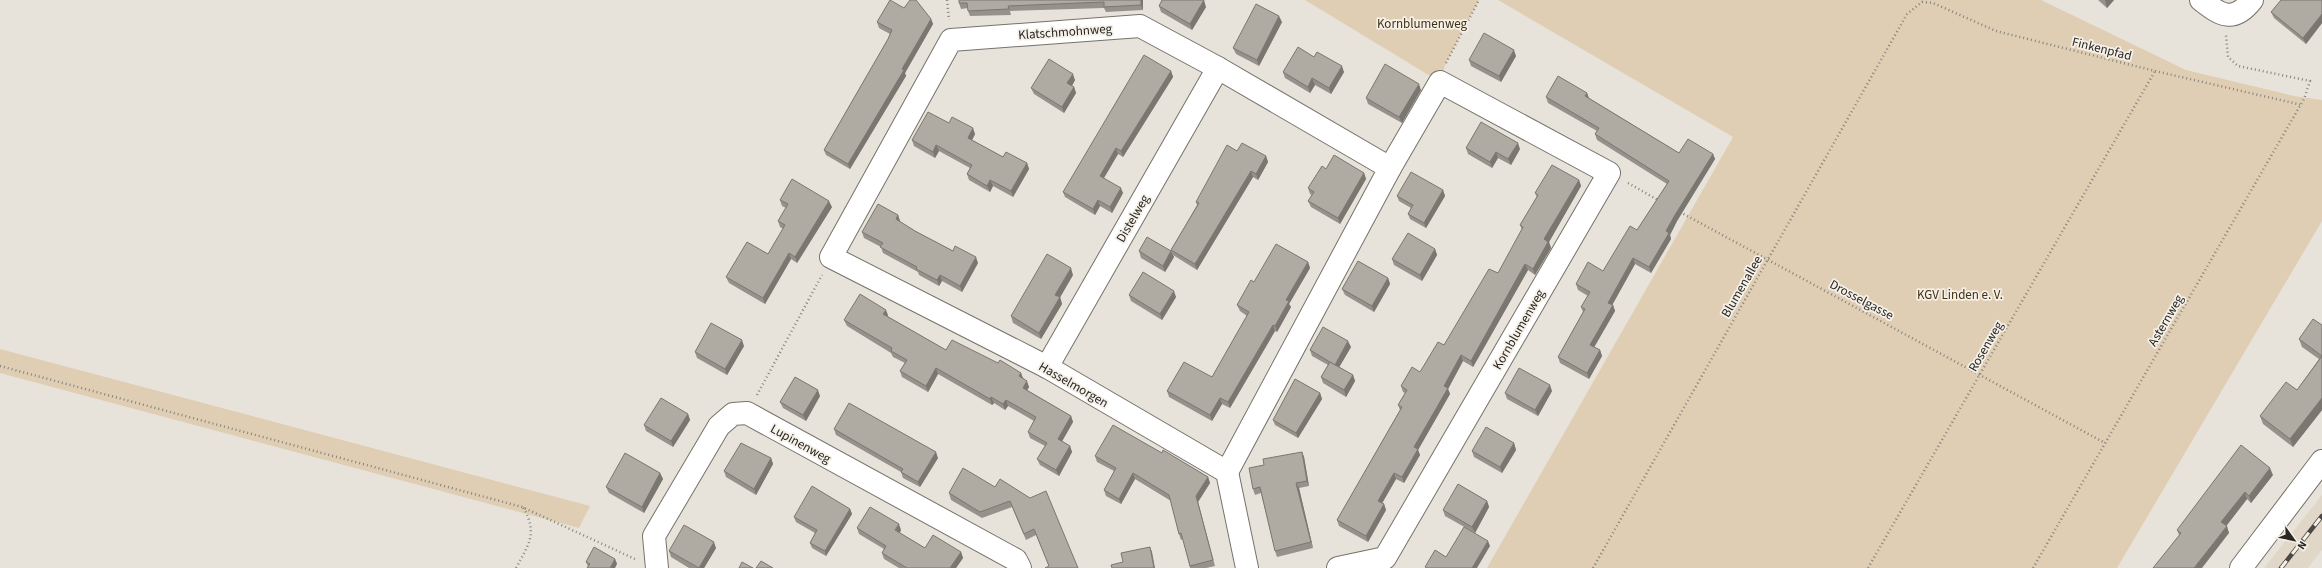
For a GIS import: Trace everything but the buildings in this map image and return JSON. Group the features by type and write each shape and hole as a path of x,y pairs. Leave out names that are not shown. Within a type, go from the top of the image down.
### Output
{"street":[{"path":"2201,0 2216,12 2226,15 2237,13 2252,0"},
{"name":"Klatschmohnweg","path":"831,257 951,40 1140,26 1218,68 1390,168"},
{"name":"Distelweg","path":"1047,367 1218,68"},
{"path":"1247,568 1227,472 1390,168 1440,82 1609,173"},
{"name":"Kornblumenweg","path":"1338,568 1385,558 1609,173"},
{"name":"Hasselmorgen","path":"831,257 1047,367 1227,472"},
{"path":"648,565 654,536 719,426 733,414 747,413"},
{"name":"Lupinenweg","path":"747,413 1016,560 1020,568"},
{"path":"2241,568 2322,461"}],"path":[{"path":"1440,82 1445,65 1479,0"},
{"name":"Finkenpfad","path":"1907,14 1922,2 1934,3 1996,30 2155,71 2302,105"},
{"name":"Blumenallee","path":"1593,568 1907,14"},
{"name":"Asternweg","path":"2032,568 2302,105 2310,81 2238,66 2228,57 2226,15"},
{"name":"Rosenweg","path":"1868,568 2155,71"},
{"path":"1609,173 1664,203"},
{"name":"Drosselgasse","path":"1678,210 1767,260 2105,443"},
{"path":"747,413 831,257"},
{"path":"0,366 522,507 648,565"},
{"path":"516,568 530,543 530,519 522,507"}],"shaded area":[{"path":"2322,495 2322,550 2308,568 2264,568"}],"green space":[{"path":"1305,0 1479,0 1445,65 1440,82"},
{"name":"KGV Linden e. V.","path":"1498,0 2041,0 2186,70 2294,96 2322,100 2322,221 2117,568 1487,568 1733,137"},
{"path":"0,349 590,506 579,528 0,373"}],"railway":[{"path":"2281,568 2322,516"}]}
